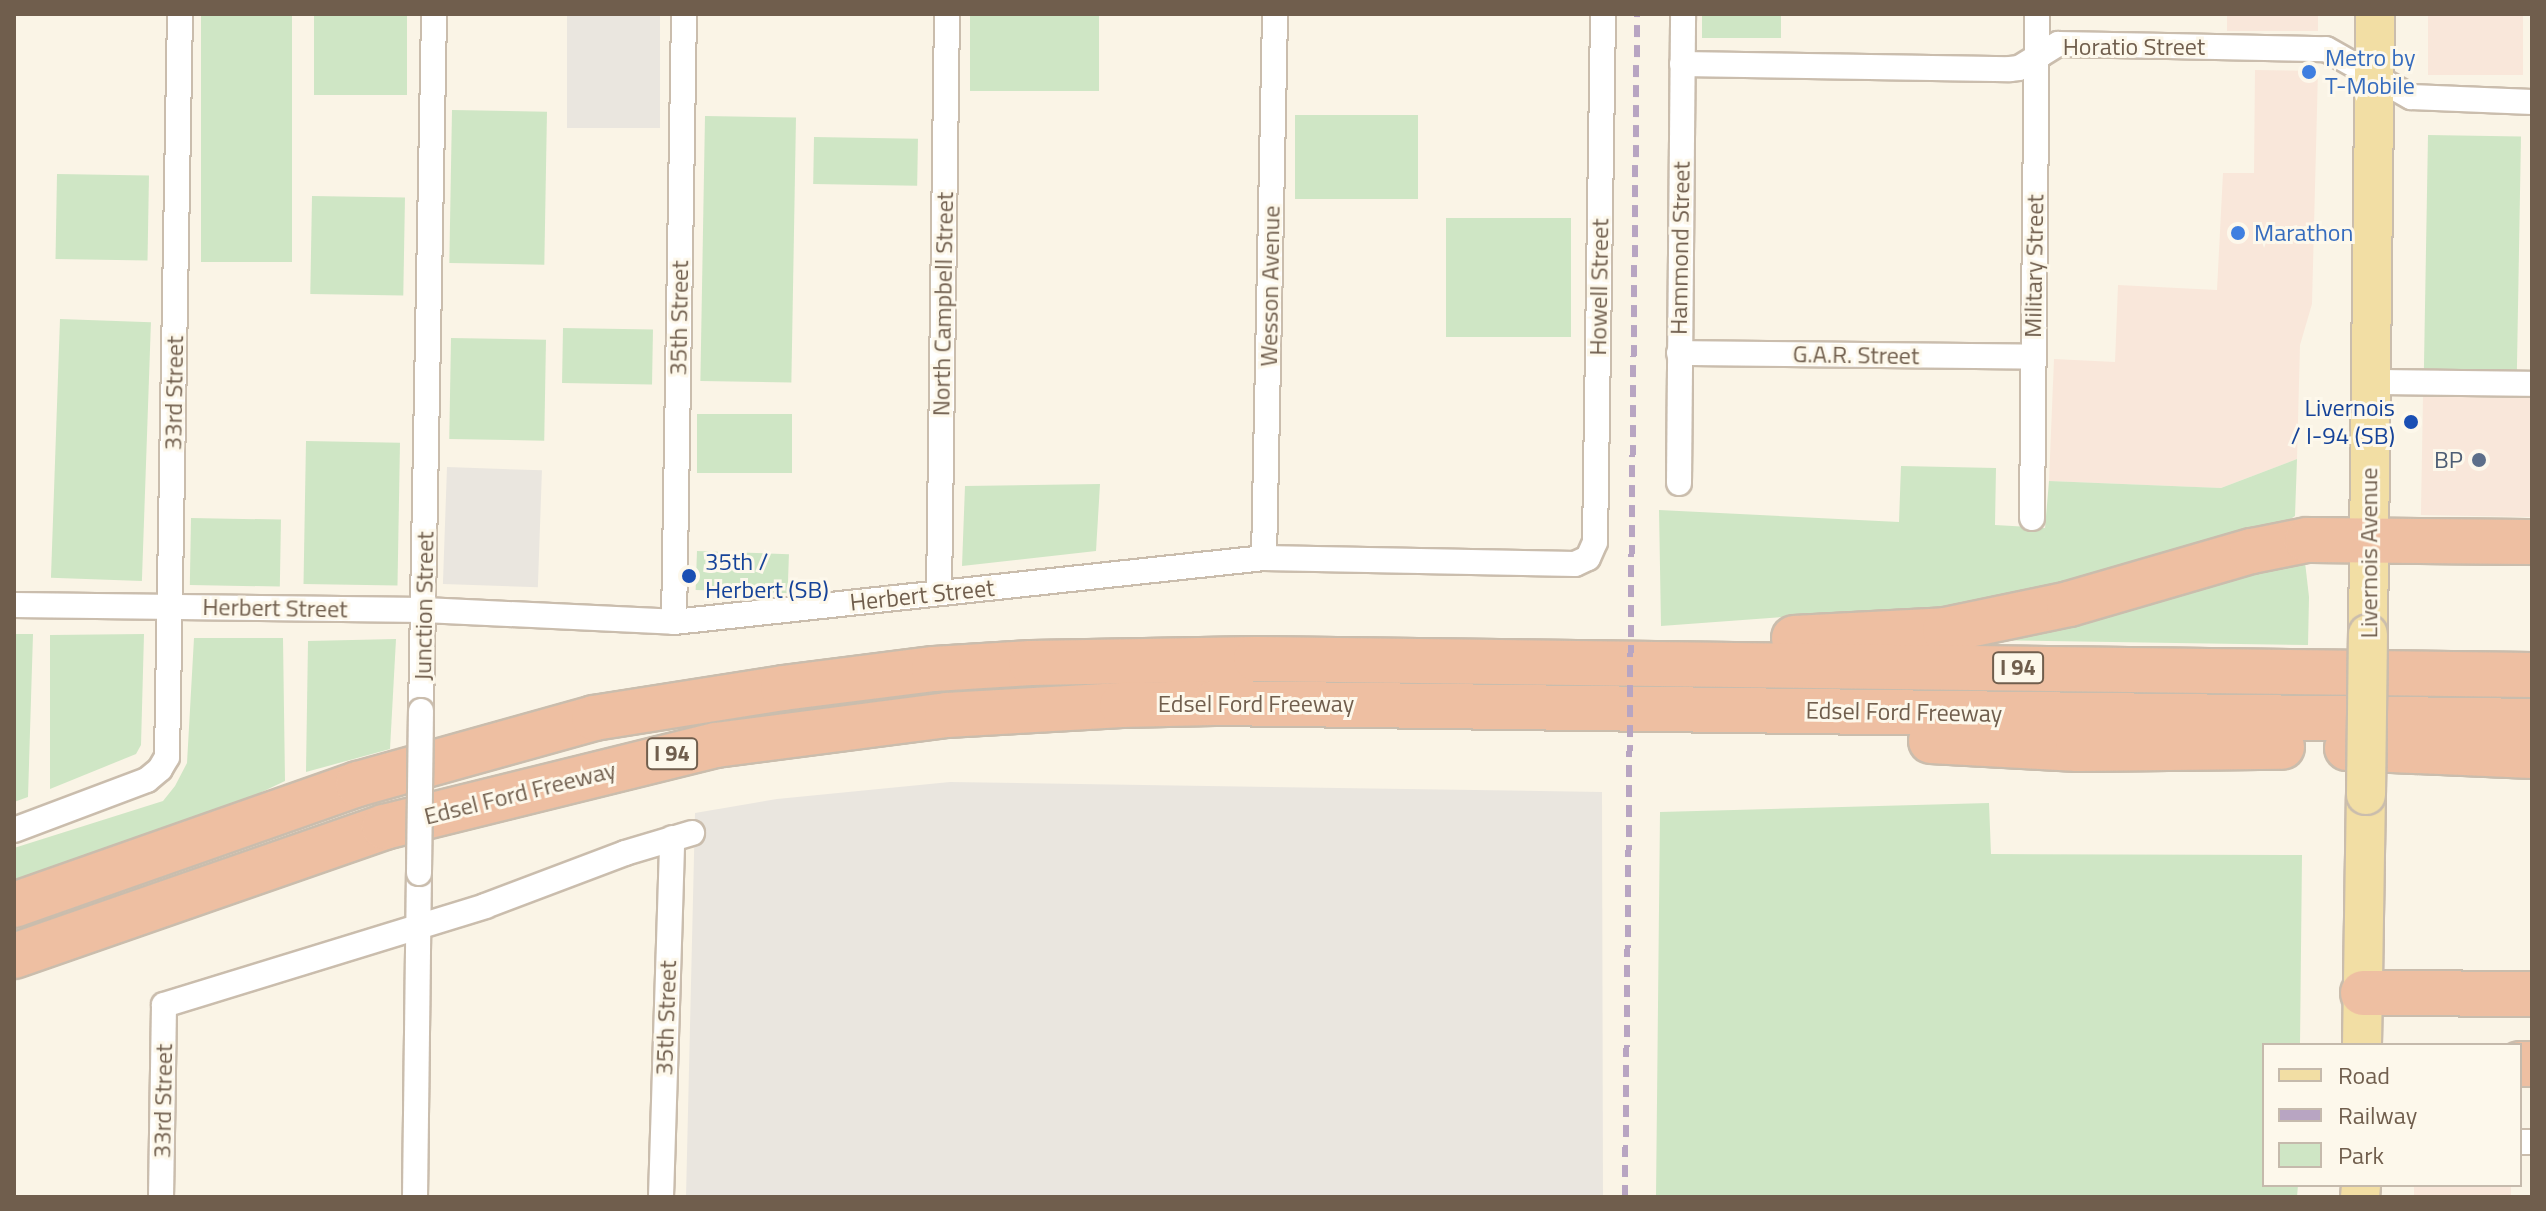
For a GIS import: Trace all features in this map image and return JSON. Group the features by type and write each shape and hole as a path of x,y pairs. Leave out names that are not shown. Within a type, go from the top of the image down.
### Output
{"highway":[{"path":"1504,661 1573,647 1945,630 2069,604 2252,551 2307,540 2368,551 2532,542"},
{"name":"Edsel Ford Freeway","path":"14,905 358,784 594,718 783,688 934,669 1031,663 1256,659 2532,675"},
{"name":"Edsel Ford Freeway","path":"14,956 384,827 716,745 947,715 1122,705 2532,721"},
{"path":"1577,709 1697,731 2078,749 2294,746 2532,756"},
{"path":"14,981 53,963 115,922"},
{"path":"2363,993 2532,994"}],"main road":[{"name":"Livernois Avenue","path":"2362,1043 2375,14"}],"street":[{"name":"33rd Street","path":"14,830 147,780 160,769 167,757 180,14"},
{"name":"Junction Street","path":"415,1197 434,14"},
{"name":"35th Street","path":"674,622 684,14"},
{"name":"North Campbell Street","path":"939,593 947,14"},
{"name":"Wesson Avenue","path":"1264,558 1275,14"},
{"name":"Howell Street","path":"1588,558 1595,542 1603,14"},
{"name":"Hammond Street","path":"1679,483 1683,14"},
{"name":"Military Street","path":"2032,518 2037,14"},
{"name":"Horatio Street","path":"1682,64 2010,69 2019,68 2058,44 2326,49 2411,97 2532,102"},
{"name":"G.A.R. Street","path":"1679,353 2033,357"},
{"path":"2371,382 2532,384"},
{"name":"Herbert Street","path":"14,605 424,610 674,622 1264,558 1575,564 1588,558"},
{"name":"35th Street","path":"420,926 682,836 661,1197"},
{"name":"33rd Street","path":"161,1197 164,1005 420,926"}],"shaded area":[{"path":"567,14 660,14 660,128 567,128"},
{"path":"2227,14 2318,14 2318,31 2227,31"},
{"path":"2428,14 2523,14 2523,75 2428,75"},
{"path":"2255,70 2318,71 2312,304 2300,345 2297,459 2221,488 2049,481 2054,359 2115,362 2118,285 2217,290 2223,173 2254,173"},
{"path":"2423,396 2532,398 2530,517 2421,515"},
{"path":"447,467 542,470 538,587 443,584"},
{"path":"950,782 1602,792 1603,1197 686,1197 695,813 777,799"},
{"path":"2414,1187 2511,1187 2511,1197 2414,1197"}],"green space":[{"path":"201,14 292,14 292,262 201,262"},
{"path":"314,14 407,14 407,95 314,95"},
{"path":"970,14 1099,14 1099,91 970,91"},
{"path":"1702,14 1781,14 1781,38 1702,38"},
{"path":"452,110 547,112 544,265 449,263"},
{"path":"1295,115 1418,115 1418,199 1295,199"},
{"path":"705,116 796,118 791,383 700,381"},
{"path":"2428,135 2521,137 2517,372 2424,370"},
{"path":"814,137 918,139 917,186 813,184"},
{"path":"57,174 149,176 148,261 56,259"},
{"path":"312,196 405,198 403,296 310,294"},
{"path":"1446,218 1571,218 1571,337 1446,337"},
{"path":"60,319 151,322 142,581 51,578"},
{"path":"563,328 653,330 652,385 562,383"},
{"path":"451,338 546,340 544,441 449,439"},
{"path":"697,414 792,414 792,473 697,473"},
{"path":"306,441 400,443 397,586 304,584"},
{"path":"2297,459 2295,516 2283,524 2025,601 1877,619 1877,610 1661,626 1659,510 1899,522 1901,466 1996,468 1995,525 2045,528 2049,481 2221,488"},
{"path":"1100,484 1096,551 962,566 965,486"},
{"path":"191,518 281,520 280,587 190,585"},
{"path":"697,551 789,554 788,593 696,590"},
{"path":"2305,562 2309,597 2308,645 1980,640 2158,590"},
{"path":"14,634 33,634 28,797 14,802"},
{"path":"144,634 141,745 136,754 50,789 50,635"},
{"path":"194,638 283,638 285,781 197,823 14,882 14,848 163,801 175,786 187,763"},
{"path":"396,639 390,749 306,772 308,641"},
{"path":"1989,803 1991,854 2302,855 2300,1043 2262,1043 2262,1187 2298,1187 2297,1197 1656,1197 1660,812"}],"railway":[{"path":"1625,1197 1637,14"}],"place":[{"name":"Metro by T-Mobile","path":"2309,72"},
{"name":"Marathon","path":"2238,233"},
{"name":"Livernois / I-94 (SB)","path":"2411,422"},
{"name":"BP","path":"2479,460"},
{"name":"35th / Herbert (SB)","path":"689,576"}]}
